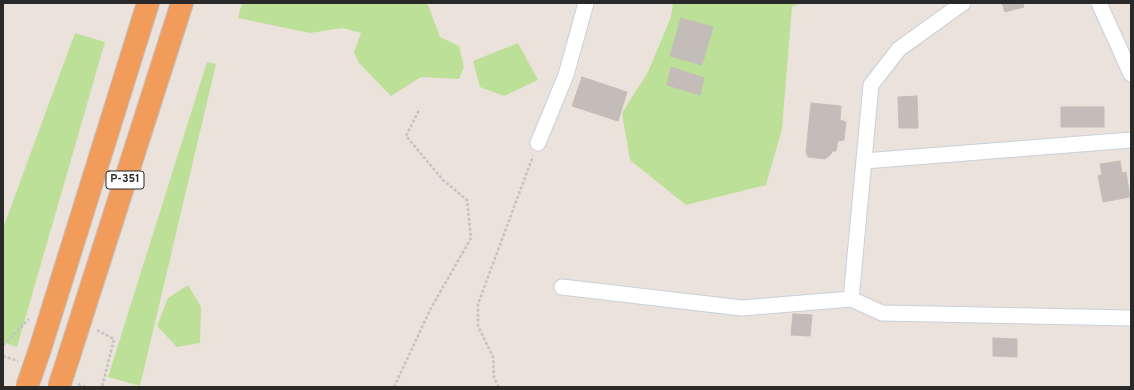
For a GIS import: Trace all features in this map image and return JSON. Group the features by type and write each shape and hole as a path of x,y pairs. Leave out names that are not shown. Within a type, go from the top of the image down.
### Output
{"highway":[{"name":"Р-351","path":"27,387 148,3"},
{"name":"Р-351","path":"59,387 182,3"}],"street":[{"path":"538,143 566,75 586,3"},
{"path":"851,299 871,85 899,49 963,3"},
{"path":"1099,3 1131,74"},
{"path":"864,161 1131,140"},
{"path":"562,287 742,308 851,299 882,312 1131,318"}],"path":[{"path":"394,387 431,308 471,238 467,200 443,180 406,136 419,110"},
{"path":"499,387 494,378 493,357 478,326 478,304 538,143"},
{"path":"80,321 114,339 102,387"}],"green space":[{"path":"242,3 425,3 428,5 440,37 459,46 464,67 459,79 421,77 391,96 359,63 354,52 361,33 342,28 310,33 238,18"},
{"path":"673,3 801,3 792,7 782,129 766,185 686,205 630,160 622,113 648,72 671,17"},
{"path":"75,33 105,42 17,347 3,342 3,228"},
{"path":"518,43 538,80 504,96 480,87 473,61"},
{"path":"207,62 216,64 140,386 108,377"},
{"path":"188,285 201,307 200,343 177,347 157,326 168,298"}],"building":[{"path":"1002,3 1023,3 1024,7 1005,12"},
{"path":"681,18 713,27 702,65 670,56"},
{"path":"671,67 704,78 700,95 667,85"},
{"path":"582,77 627,92 618,121 572,106"},
{"path":"917,96 918,128 899,128 898,97"},
{"path":"811,103 841,106 840,120 846,122 844,140 838,141 836,151 832,151 831,154 825,159 808,157 806,152"},
{"path":"1061,107 1104,107 1104,127 1061,127"},
{"path":"1120,161 1122,173 1126,172 1130,197 1103,202 1098,176 1102,175 1100,164"},
{"path":"793,314 812,315 810,336 791,335"},
{"path":"993,338 1017,339 1017,357 993,356"}]}
